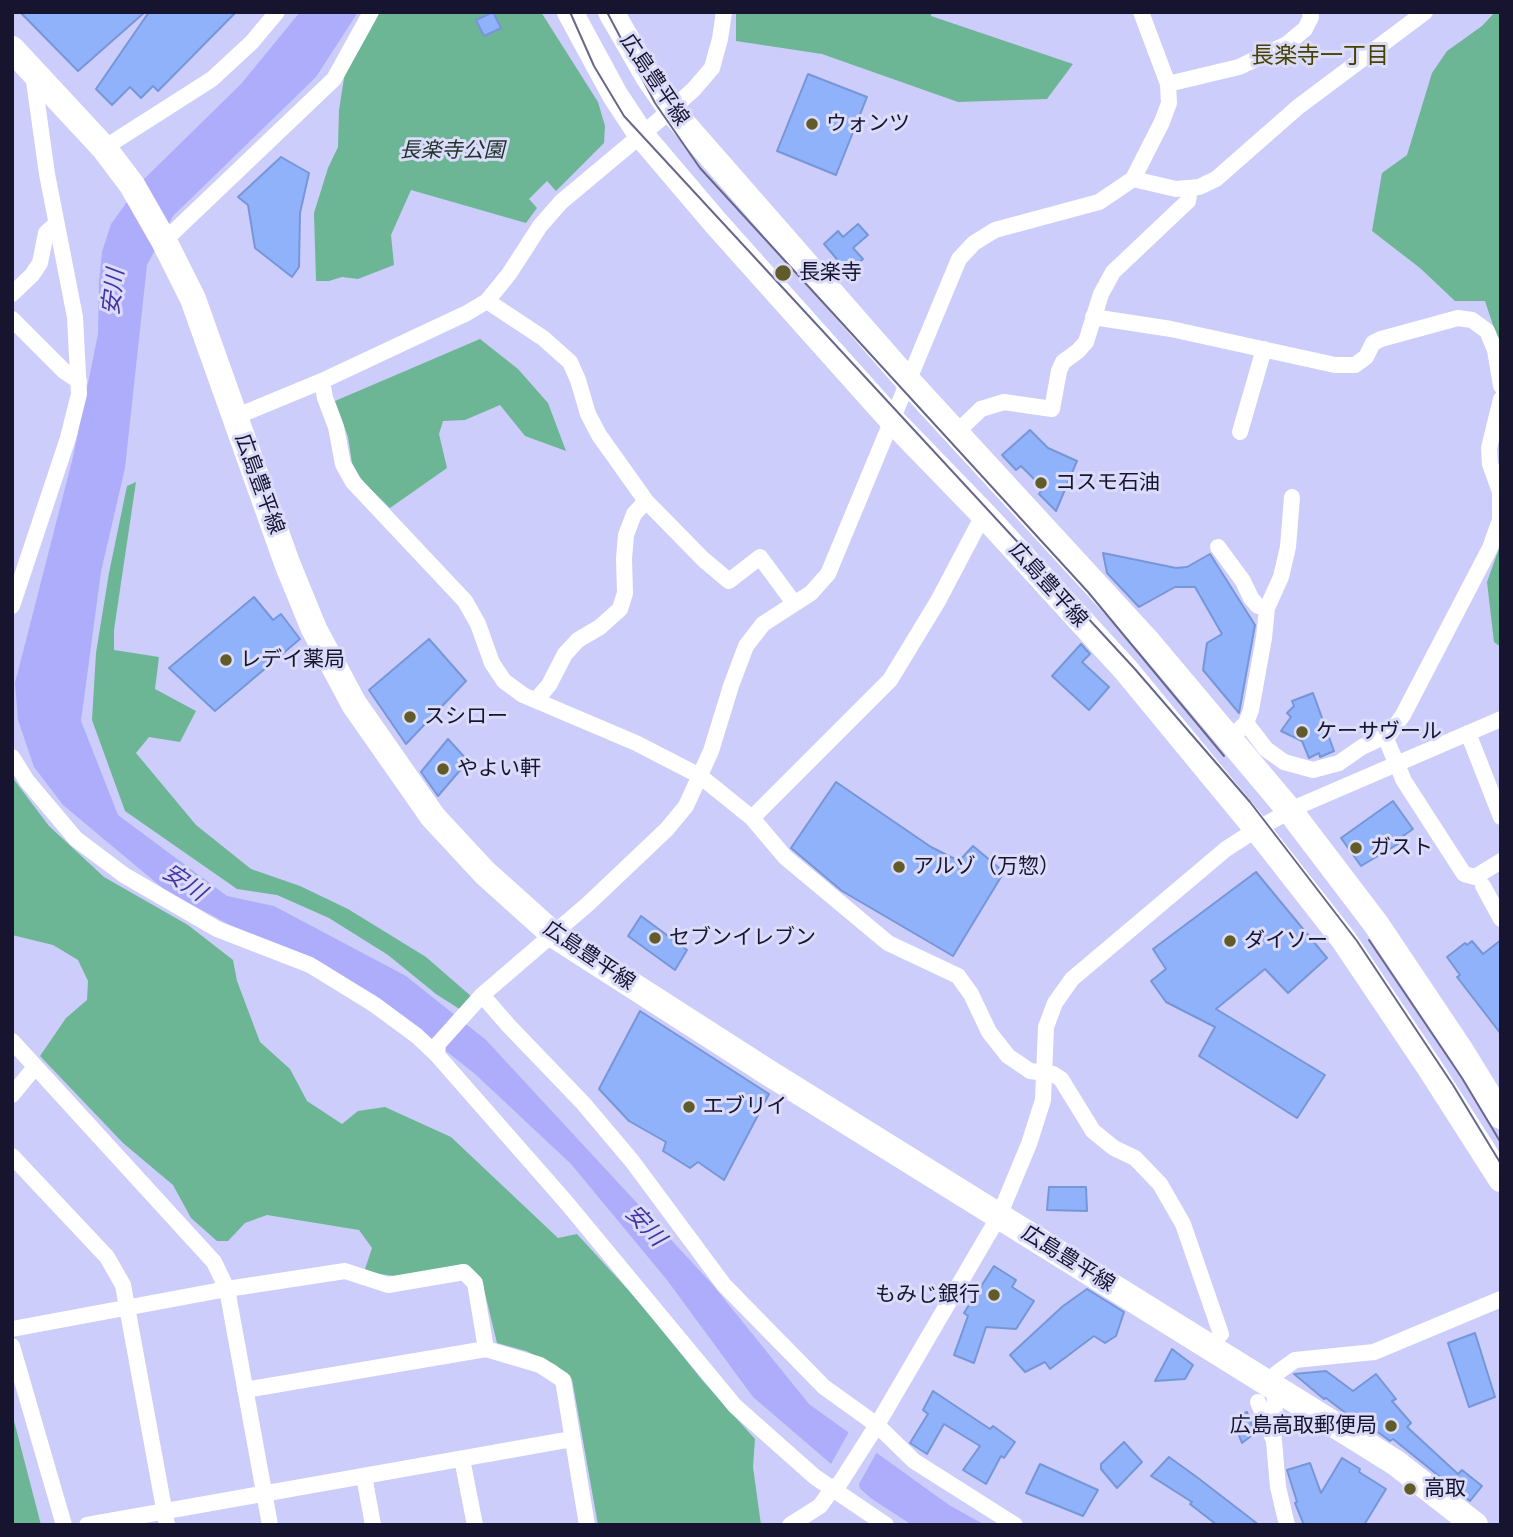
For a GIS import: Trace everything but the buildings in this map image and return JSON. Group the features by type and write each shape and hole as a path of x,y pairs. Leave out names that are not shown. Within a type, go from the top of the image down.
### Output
{"main road":[{"name":"広島豊平線","path":"570,12 615,95 642,136 892,420 987,518 1126,670 1257,829 1344,940 1501,1179"},
{"name":"広島豊平線","path":"611,12 671,110 908,381 1148,642 1238,731 1290,811 1376,924 1501,1116"},
{"name":"広島豊平線","path":"12,49 104,148 132,185 193,299 314,629 354,704 433,817 485,873 554,935 999,1216 1272,1393 1396,1463 1475,1525"}],"street":[{"path":"104,148 212,79 251,42 277,12"},
{"path":"164,241 334,79 371,12"},
{"path":"235,416 322,381 467,313 487,300 509,274 540,226 561,202 642,136 694,89 712,68 724,12"},
{"path":"437,1049 480,997 554,935 667,829 686,806 711,751 746,646 763,624 811,593 828,575 959,259 974,243 995,230 1099,202 1133,179 1169,103 1168,84 1141,12"},
{"path":"1168,84 1239,67 1287,44 1305,29 1311,18 1310,12"},
{"path":"1133,179 1176,189 1199,187 1216,179 1297,107 1425,12"},
{"path":"12,606 68,438 79,394 75,317 55,224 33,72"},
{"path":"956,433 981,409 1003,402 1052,409 1063,362 1086,342 1101,294 1113,272 1188,201 1191,188"},
{"path":"12,294 40,263 46,233 55,224"},
{"path":"487,300 542,338 570,362 594,425 646,501 704,560 729,581 760,557 794,603"},
{"path":"1093,317 1171,328 1335,365 1354,365 1366,357 1373,343 1381,339 1458,318 1472,320 1487,331 1495,350 1501,386"},
{"path":"12,319 54,362 79,381"},
{"path":"1240,432 1264,349"},
{"path":"322,381 325,398 336,426 343,464 353,482 465,601 478,624 492,663 504,681 523,695 636,743 700,776 752,818 785,858 888,943 958,976 971,993 989,1032 1009,1056 1030,1071 1053,1074 1061,1079 1093,1131 1114,1148 1135,1158 1160,1184 1183,1224 1221,1335"},
{"path":"1386,739 1403,715 1490,548 1500,520 1500,492 1490,464 1489,448 1501,399"},
{"path":"1292,497 1282,577 1267,608 1251,710 1238,731 1284,762 1314,770 1339,764 1362,747 1378,739 1386,739"},
{"path":"536,700 549,685 565,654 578,640 600,627 620,609 625,593 626,535 634,514 646,501"},
{"path":"752,818 890,680 978,525 987,518"},
{"path":"1219,547 1243,581 1251,598 1258,606 1267,608"},
{"path":"790,1525 820,1506 836,1486 876,1426 999,1216 1029,1144 1043,1100 1046,1027 1055,1003 1072,979 1226,849 1257,829 1290,811 1501,719"},
{"path":"1468,733 1501,817"},
{"path":"1386,739 1404,781 1464,874 1479,881 1501,881"},
{"path":"12,757 27,781 76,839 124,875 218,929 310,965 375,1005 437,1049 735,1406 786,1452 886,1525"},
{"path":"1479,881 1501,861"},
{"path":"1479,881 1501,919"},
{"path":"480,997 583,1103 632,1161 724,1285 824,1387 876,1426 914,1461 1015,1525"},
{"path":"12,1041 214,1262 227,1289 270,1525"},
{"path":"12,1095 35,1067"},
{"path":"12,1156 107,1256 124,1284 166,1518"},
{"path":"12,1329 227,1289 345,1271 388,1285 464,1272 475,1283 486,1349"},
{"path":"1287,1525 1278,1487 1274,1441 1272,1393 1277,1373 1295,1360 1374,1352 1501,1299"},
{"path":"12,1346 64,1525"},
{"path":"245,1390 486,1349 540,1366 564,1380 587,1525"},
{"path":"1272,1393 1275,1397 1274,1441"},
{"path":"87,1525 166,1518 264,1494 572,1439"},
{"path":"462,1459 475,1525"},
{"path":"364,1476 373,1525"}],"green space":[{"name":"長楽寺公園","path":"377,12 541,12 598,102 605,126 604,143 556,191 547,181 529,199 537,208 526,223 411,190 391,235 394,265 358,279 342,277 316,281 314,213 328,168 338,147 339,110 345,72"},
{"path":"736,12 932,12 931,16 1073,64 1047,99 958,102 822,54 736,41"},
{"path":"1495,12 1501,12 1501,349 1485,301 1455,301 1420,268 1372,231 1382,173 1407,155 1432,73 1447,51 1482,26"},
{"path":"480,339 518,369 548,403 566,451 525,436 500,405 465,420 443,421 439,434 447,468 390,508 363,482 352,463 348,437 335,401"},
{"path":"136,482 114,630 114,650 159,657 155,689 196,711 180,742 149,737 136,753 196,825 251,869 300,886 348,909 426,957 472,997 461,1010 436,994 388,955 329,918 277,895 237,889 125,811 92,720 96,653 109,573 127,486"},
{"path":"1501,543 1501,647 1494,642 1487,582"},
{"path":"12,777 49,826 104,877 188,925 233,960 237,981 260,1042 290,1069 307,1101 342,1124 358,1111 385,1107 451,1137 558,1238 577,1234 642,1305 702,1380 755,1439 753,1467 761,1525 598,1525 572,1379 556,1365 526,1351 497,1343 482,1281 463,1264 403,1277 364,1272 372,1248 359,1230 267,1215 245,1223 228,1241 217,1241 191,1218 173,1185 123,1143 40,1056 66,1018 87,1000 88,981 78,960 53,945 12,935"},
{"path":"12,1413 41,1525 12,1525"}],"water":[{"name":"安川","path":"300,12 358,12 316,77 173,216 147,265 125,468 101,572 81,721 118,815 227,896 274,906 406,976 486,1040 712,1284 809,1404 949,1505 985,1525 912,1525 872,1499 753,1397 667,1280 571,1164 475,1074 378,997 314,958 230,925 166,891 63,805 34,767 18,720 15,683 73,457 98,334 102,252 111,224 143,180 241,84"}],"pier":[{"path":"850,1430 878,1450 859,1484 861,1494 827,1465 831,1464"}],"tram line":[{"path":"570,12 594,66 624,116 1134,668 1250,802 1357,941 1453,1085 1501,1164"},
{"path":"607,12 655,103 700,168 1088,592 1224,756"},
{"path":"1369,940 1462,1078 1501,1143"}],"place":[{"name":"ウォンツ","path":"812,124"},
{"name":"長楽寺","path":"783,273"},
{"name":"コスモ石油","path":"1041,483"},
{"name":"レデイ薬局","path":"226,660"},
{"name":"スシロー","path":"410,717"},
{"name":"ケーサヴール","path":"1302,732"},
{"name":"やよい軒","path":"443,769"},
{"name":"ガスト","path":"1356,848"},
{"name":"アルゾ（万惣）","path":"899,867"},
{"name":"セブンイレブン","path":"655,938"},
{"name":"ダイソー","path":"1230,941"},
{"name":"エブリイ","path":"689,1107"},
{"name":"もみじ銀行","path":"994,1295"},
{"name":"広島高取郵便局","path":"1391,1426"},
{"name":"高取","path":"1410,1489"}],"district":[{"name":"長楽寺一丁目","path":"1320,56"}]}
